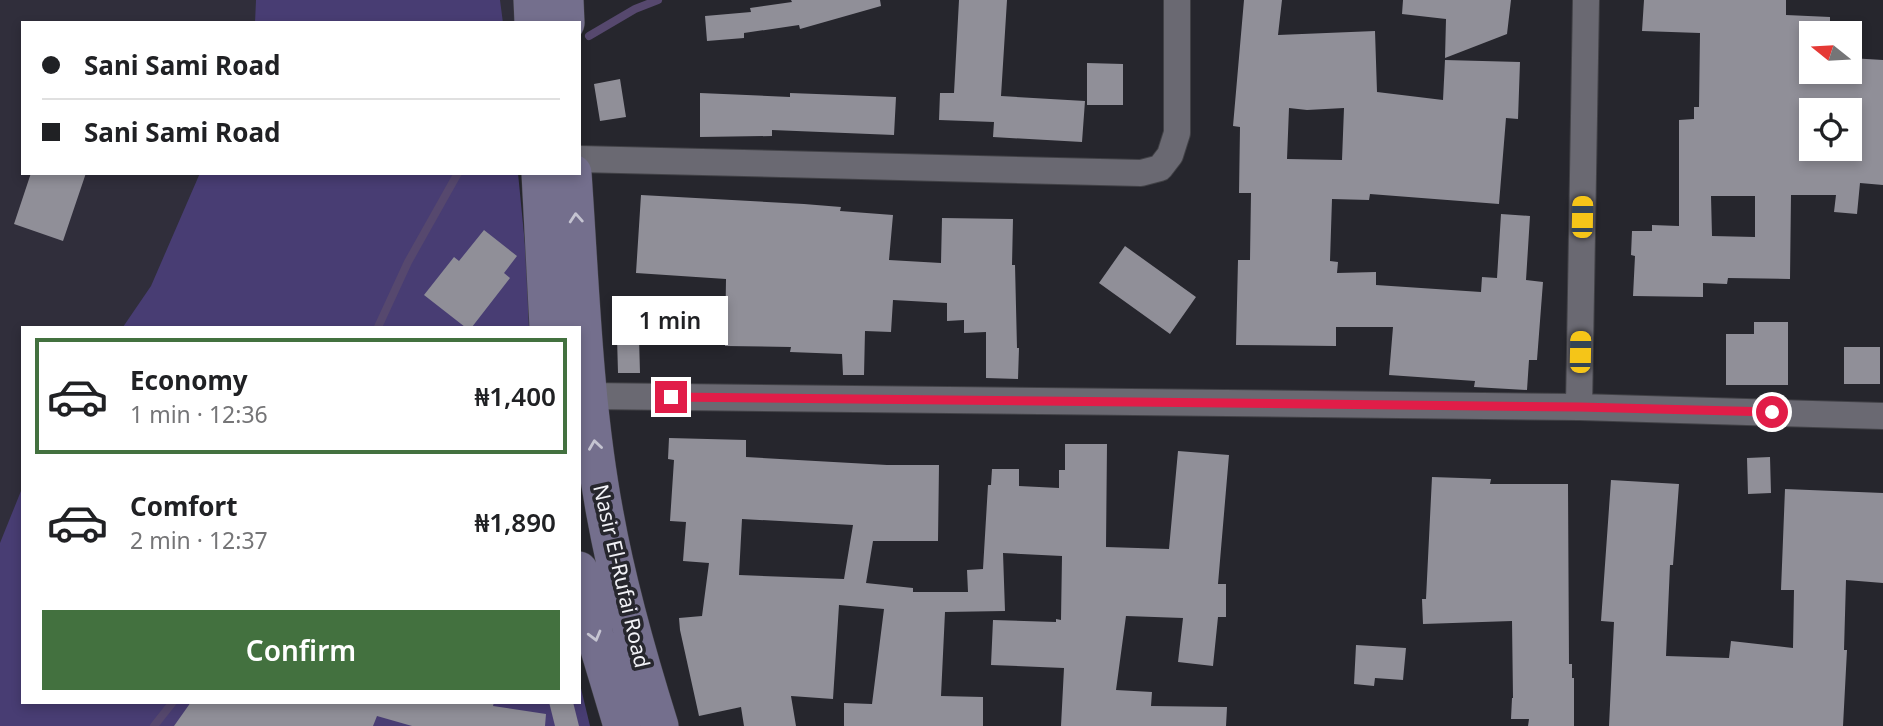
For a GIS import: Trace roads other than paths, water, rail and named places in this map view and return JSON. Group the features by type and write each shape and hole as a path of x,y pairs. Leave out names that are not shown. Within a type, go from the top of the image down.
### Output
{"main road":[{"path":"532,0 533,21"},
{"path":"565,0 566,21"},
{"path":"540,175 548,326"},
{"name":"Nasir El-Rufai Road","path":"573,175 588,397 605,513 626,611 660,726"},
{"name":"Nasir El-Rufai Road","path":"581,578 622,726"}],"street":[{"path":"581,159 1141,173 1150,171 1160,168 1170,155 1177,133 1177,0"},
{"path":"1579,407 1586,0"},
{"path":"588,397 1579,407 1883,416"}],"waterway":[{"path":"589,36 635,9 658,0"},
{"path":"378,326 408,262 457,175"},
{"path":"154,726 171,704"}]}
